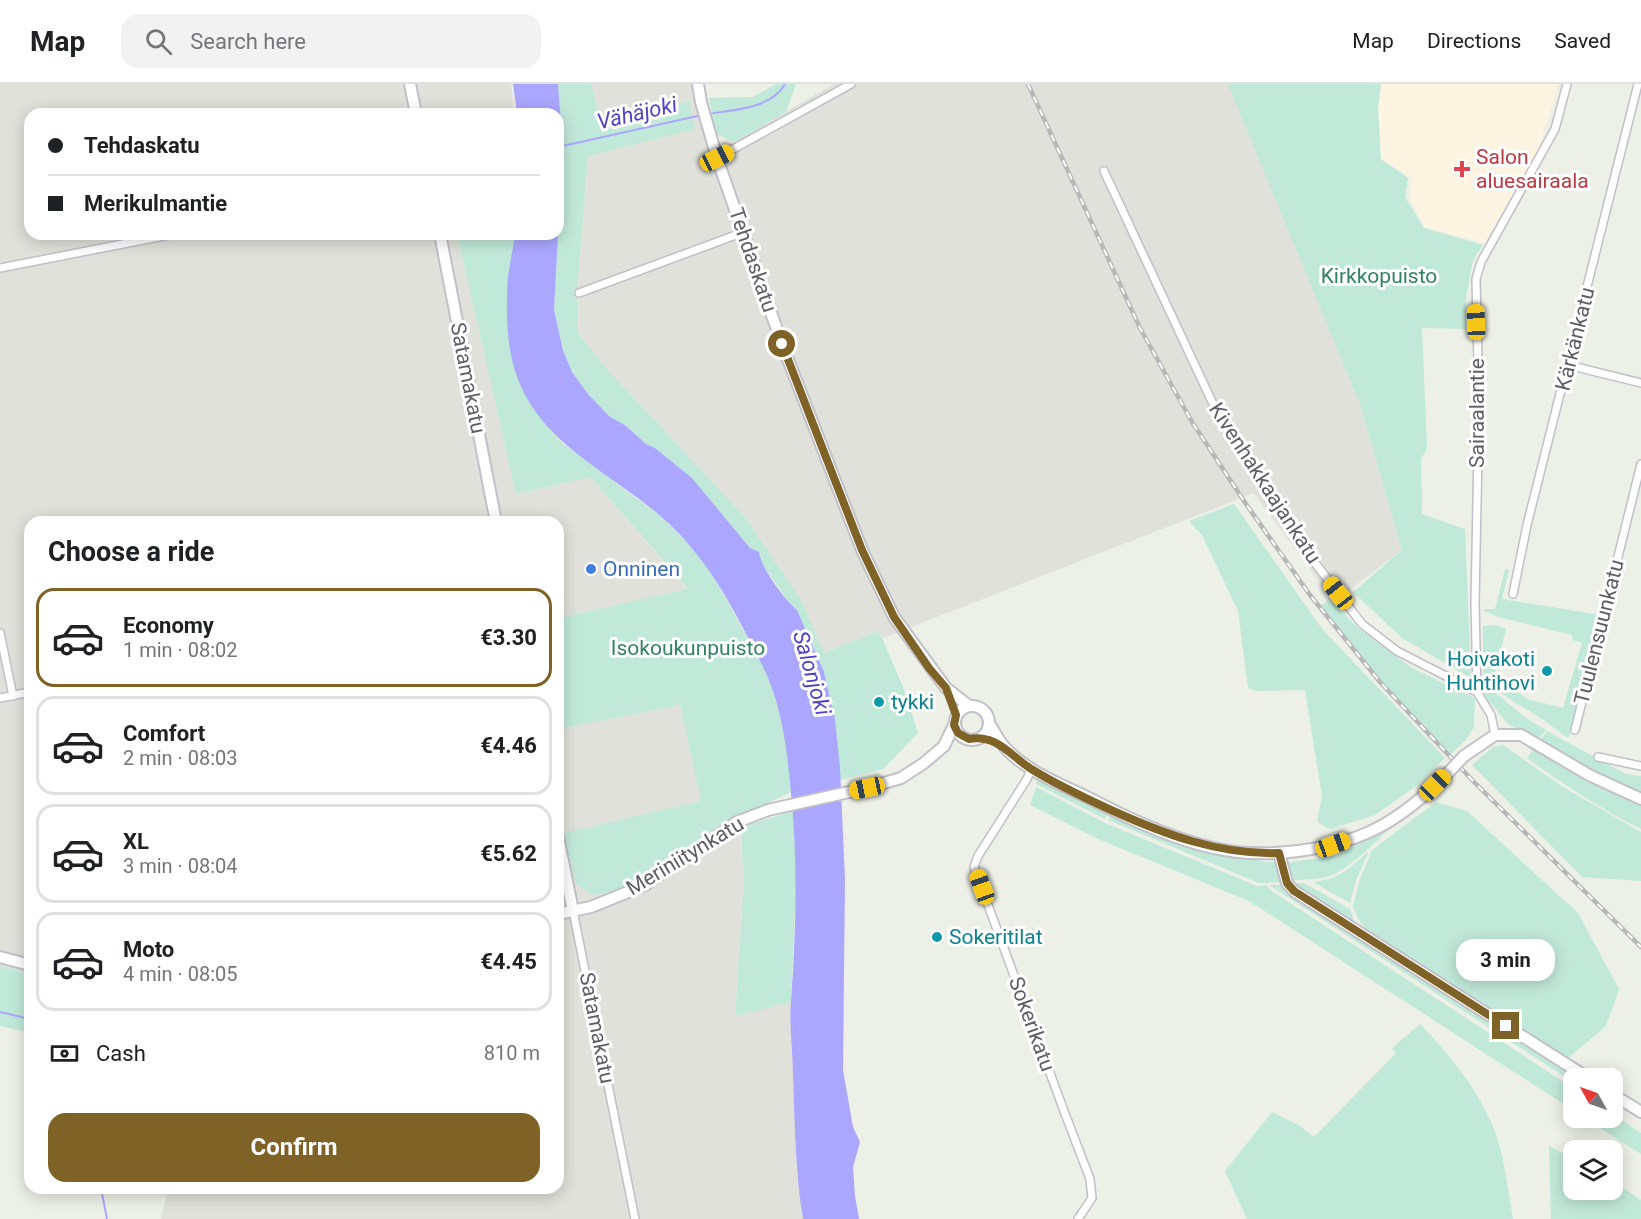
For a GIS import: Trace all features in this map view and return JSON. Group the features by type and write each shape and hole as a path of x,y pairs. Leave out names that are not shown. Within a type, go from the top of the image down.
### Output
{"street":[{"path":"410,84 415,108"},
{"name":"Tehdaskatu","path":"698,84 717,158 782,344 862,550 894,617 929,668 946,688 969,706"},
{"path":"717,158 851,84"},
{"name":"Sairaalantie","path":"1477,692 1475,602 1479,404 1476,279 1481,262 1555,129 1567,84"},
{"name":"Kärkänkatu","path":"1513,594 1527,525 1638,84"},
{"name":"Kivenhakkaajankatu","path":"1104,171 1221,421 1302,546 1362,624 1397,651 1477,692"},
{"path":"579,292 744,232"},
{"path":"0,268 143,240"},
{"name":"Satamakatu","path":"441,240 495,516"},
{"path":"1568,365 1641,383"},
{"name":"Tuulensuunkatu","path":"1575,730 1641,464"},
{"path":"0,633 13,696"},
{"name":"Tehdaskatu","path":"946,688 955,720"},
{"path":"1477,692 1491,715 1495,735"},
{"path":"0,698 24,693"},
{"path":"1003,746 958,733 955,720 962,708 969,706 985,712 1003,746 1031,769 1110,809 1215,849 1263,854 1333,845 1382,826 1447,774 1464,756 1495,735 1521,735 1589,775 1641,799"},
{"name":"Meriniitynkatu","path":"944,746 955,720"},
{"path":"973,738 987,733 990,725"},
{"name":"Meriniitynkatu","path":"564,913 591,907 645,885 737,822 768,810 901,778 944,746 973,738"},
{"path":"1598,757 1641,766"},
{"name":"Sokerikatu","path":"1031,769 978,856 974,867 1090,1179 1092,1198 1078,1219"},
{"path":"1279,853 1287,883 1294,891 1572,1068"},
{"name":"Satamakatu","path":"564,867 635,1219"},
{"path":"0,957 24,963"},
{"path":"1623,1101 1641,1112"}],"shaded area":[{"path":"0,84 511,84 514,108 24,108 24,240 458,240 516,494 591,477 688,590 564,617 564,516 24,516 24,972 0,966"},
{"path":"591,84 704,84 705,98 721,149 834,84 1230,84 1360,404 1402,550 1334,602 1254,493 883,638 879,631 824,653 801,600 745,517 605,367 577,332 577,294 589,146 599,122"},
{"name":"Salon aluesairaala","path":"1381,84 1559,84 1538,150 1485,243 1425,227 1410,199 1412,178 1381,159 1378,108"},
{"path":"680,705 701,801 564,834 564,728"},
{"path":"738,815 744,880 735,1015 791,1002 796,1167 803,1219 161,1219 167,1194 564,1194 564,834 621,890 652,873 715,828"}],"green space":[{"path":"558,84 591,84 600,122 689,101 695,129 588,156 577,294 577,332 605,367 745,517 801,600 824,653 879,631 903,687 918,733 883,769 840,780 835,719 824,672 797,610 790,604 760,561 758,552 750,548 692,478 626,426 609,416 588,394 572,372 563,350 554,310 557,240 564,240 564,108 560,108"},
{"path":"776,84 796,84 786,112 734,142 716,134 709,98 753,97"},
{"name":"Kirkkopuisto","path":"1228,84 1381,84 1378,108 1381,159 1408,178 1405,197 1424,228 1483,245 1473,260 1466,299 1466,329 1422,328 1427,449 1421,459 1422,514 1465,529 1471,678 1402,638 1353,592 1402,550 1360,404"},
{"name":"Isokoukunpuisto","path":"458,240 514,240 525,394 542,420 562,443 659,515 694,549 715,579 761,662 781,719 791,775 791,792 715,828 652,873 621,890 593,895 576,884 564,833 701,801 680,705 564,728 564,617 688,589 591,477 516,494"},
{"path":"1234,504 1323,630 1445,758 1416,786 1375,815 1330,829 1317,822 1322,796 1305,690 1256,691 1248,688 1238,611 1202,535 1189,521"},
{"path":"1505,569 1509,570 1502,599 1600,615 1572,730 1568,738 1501,693 1483,676 1483,626 1495,625 1506,629 1493,679 1508,685 1527,699 1563,708 1582,643 1573,640 1572,635 1498,617 1484,611 1484,609 1495,609"},
{"path":"1329,599 1359,629 1412,668 1475,698 1474,727 1465,741 1451,754 1391,692 1321,606"},
{"path":"1488,687 1526,718 1546,730 1536,742 1507,723 1484,695"},
{"path":"1547,731 1626,774 1641,776 1641,797 1538,743"},
{"path":"1537,744 1641,800 1641,829 1582,796 1527,758"},
{"path":"1503,745 1563,787 1641,832 1641,881 1582,877 1472,765 1493,747"},
{"path":"1040,769 1109,810 1105,819 1036,784"},
{"path":"1036,787 1105,823 1257,886 1266,885 1273,892 1563,1081 1563,1104 1249,901 1098,839 1030,805"},
{"path":"1436,802 1467,811 1578,913 1619,989 1606,1026 1567,1059 1425,971 1395,947 1367,930 1359,920 1353,907 1359,882 1372,850"},
{"path":"794,811 796,884 791,1002 735,1016 744,880 740,827"},
{"path":"1112,812 1196,843 1265,862 1279,862 1285,882 1259,883 1108,820"},
{"path":"1392,826 1337,873 1320,878 1288,881 1284,863 1336,856"},
{"path":"1369,851 1356,880 1350,903 1313,882 1338,875"},
{"path":"1304,883 1350,909 1357,929 1290,884"},
{"path":"1269,885 1287,885 1567,1068 1563,1068 1563,1076"},
{"path":"0,966 24,972 24,1032 0,1026"},
{"path":"1420,1024 1462,1073 1487,1114 1501,1151 1513,1219 1247,1219 1225,1171 1272,1112 1300,1126 1314,1137 1396,1053 1392,1048"},
{"path":"1623,1121 1641,1133 1641,1154 1623,1143 1623,1140 1619,1140 1600,1128 1623,1128"},
{"path":"1549,1146 1563,1154 1563,1200 1623,1200 1623,1188 1641,1200 1641,1219 1551,1219"}],"water":[{"path":"513,84 558,84 560,108 516,108"},
{"name":"Salonjoki","path":"514,240 558,240 554,310 563,350 572,372 588,394 609,416 626,426 692,478 750,548 759,552 774,583 797,610 824,672 835,719 840,768 845,879 843,1070 853,1127 860,1142 853,1167 859,1219 803,1219 800,1201 790,1020 796,897 795,845 785,742 773,691 736,615 697,554 658,514 573,450 553,433 536,413 523,390 513,364 507,321 508,277"}],"waterway":[{"name":"Vähäjoki","path":"707,114 761,103 771,99 785,84"},
{"name":"Vähäjoki","path":"564,146 702,115"},
{"path":"0,1012 24,1018"},
{"path":"102,1194 107,1219"}],"railway":[{"path":"1028,84 1140,328 1192,422 1310,595 1380,682 1473,781 1641,947"}],"place":[{"name":"Salon aluesairaala","path":"1462,169"},
{"name":"Onninen","path":"591,569"},
{"name":"Hoivakoti Huhtihovi","path":"1547,671"},
{"name":"tykki","path":"879,702"},
{"name":"Sokeritilat","path":"937,937"}],"route":[{"path":"782,344 862,550 894,617 929,668 946,688 956,715 954,725 958,733 969,739 978,738 1003,746 1031,769 1110,809 1176,836 1215,849 1263,854 1279,853 1287,883 1294,891 1506,1026"}]}
